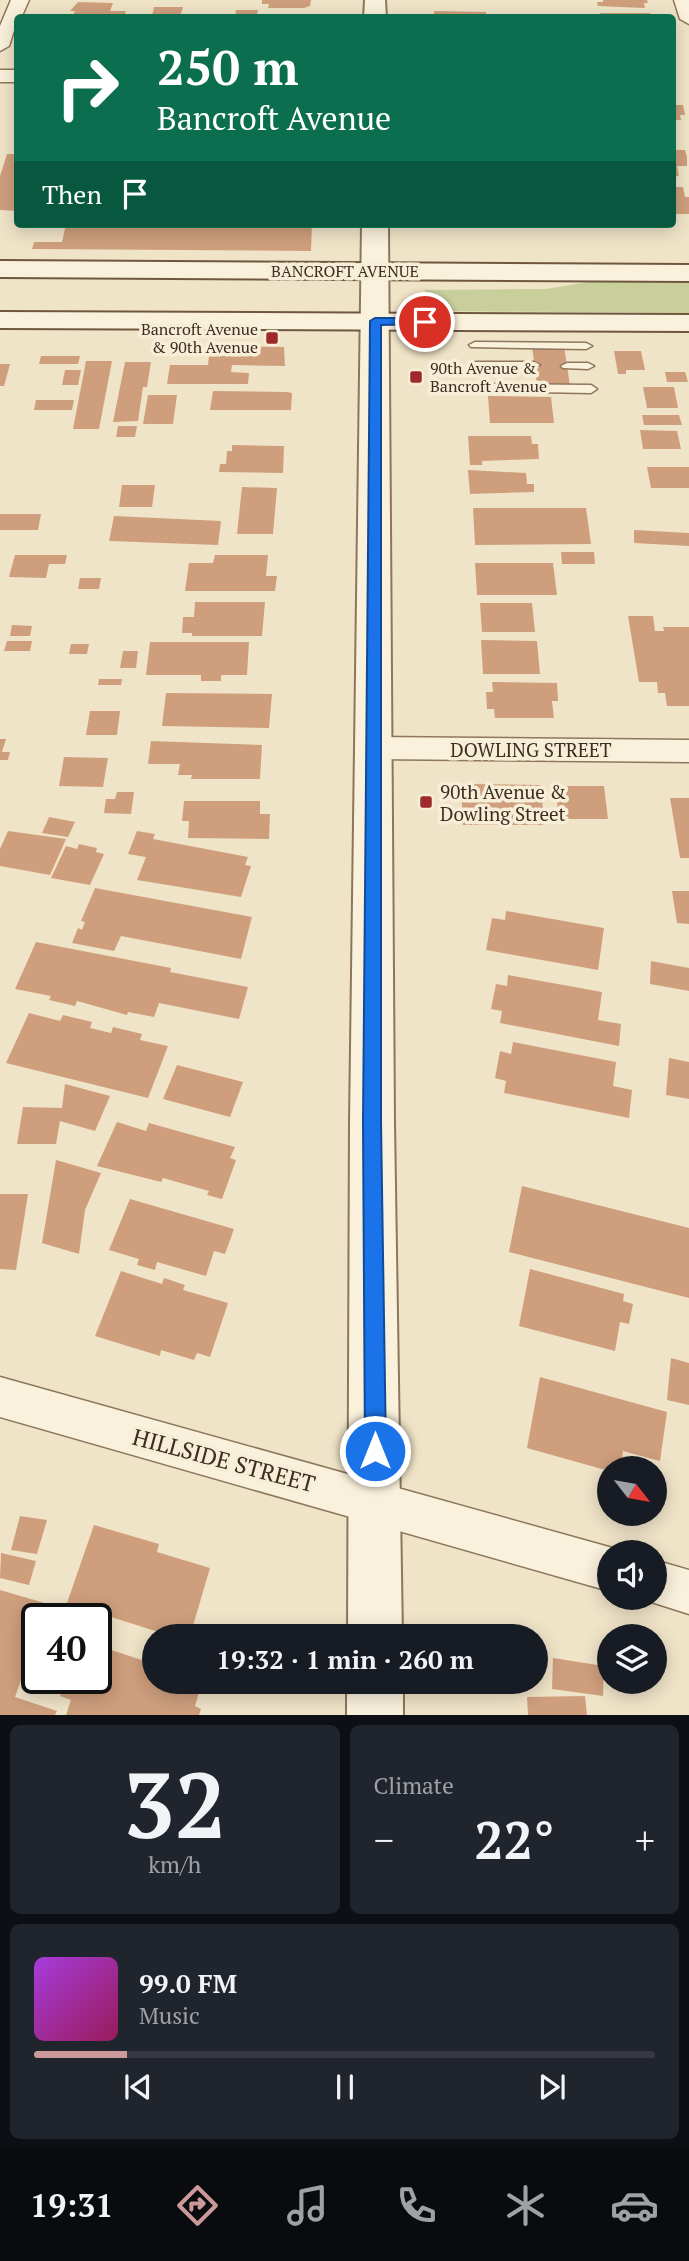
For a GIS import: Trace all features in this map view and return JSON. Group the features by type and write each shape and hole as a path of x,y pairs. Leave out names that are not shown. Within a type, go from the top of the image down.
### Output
{"main road":[{"path":"375,228 375,1624"},
{"name":"BANCROFT AVENUE","path":"0,269 689,273"},
{"path":"0,320 689,323"},
{"path":"375,1694 375,1715"}],"street":[{"path":"0,46 20,0"},
{"path":"683,0 689,19"},
{"name":"DOWLING STREET","path":"373,748 689,751"},
{"name":"HILLSIDE STREET","path":"0,1398 375,1501 597,1566"},
{"path":"667,1586 689,1592"}],"lane":[{"path":"475,345 586,346"},
{"path":"475,365 534,365"},
{"path":"567,366 589,366"},
{"path":"476,388 592,389"}],"green space":[{"path":"594,281 689,282 689,313 428,311 425,290 546,289"}],"building":[{"path":"262,0 311,0 310,6 304,8 268,8 269,4 262,4"},
{"path":"647,0 648,3 644,3 645,8 598,6 597,2"},
{"path":"78,2 113,3 110,11 126,11 125,14 74,14 75,11 70,11"},
{"path":"154,7 183,7 181,14 152,14"},
{"path":"236,10 258,10 257,14 236,14"},
{"path":"434,11 486,12 486,14 434,14"},
{"path":"600,13 650,14 600,14"},
{"path":"676,105 683,105 685,115 680,115 681,120 676,120"},
{"path":"676,150 685,150 687,166 677,166 679,176 676,176"},
{"path":"7,154 14,154 14,211 0,210 0,176"},
{"path":"676,187 683,187 685,197 689,197 689,214 676,214"},
{"path":"65,228 312,228 311,251 32,249 34,242 62,242"},
{"path":"225,346 284,347 285,366 232,365 231,372 249,373 248,384 167,384 170,365 208,365 209,356 224,356"},
{"path":"532,346 564,346 570,386 537,386"},
{"path":"614,351 641,351 645,370 626,370 626,374 618,374"},
{"path":"41,356 80,356 78,364 39,364"},
{"path":"86,361 112,361 99,429 73,429"},
{"path":"125,362 151,362 147,387 143,387 138,421 113,422"},
{"path":"0,364 10,364 4,386 0,386"},
{"path":"65,370 81,370 78,385 62,385"},
{"path":"665,372 685,372 688,382 667,382"},
{"path":"643,387 674,387 678,408 647,408"},
{"path":"213,391 292,393 291,410 210,410"},
{"path":"148,395 177,395 173,424 143,424"},
{"path":"488,396 551,397 554,423 490,423"},
{"path":"36,400 74,400 72,410 34,410"},
{"path":"642,415 679,415 682,425 644,425"},
{"path":"118,426 137,426 135,437 116,437"},
{"path":"640,430 677,431 681,449 643,449"},
{"path":"468,436 531,436 532,444 538,444 539,459 482,461 482,465 470,465"},
{"path":"232,445 284,446 283,473 219,472 220,464 226,464 227,451 232,451"},
{"path":"647,467 689,467 689,488 651,488"},
{"path":"468,470 526,473 527,484 534,484 534,492 470,494"},
{"path":"122,485 155,485 152,507 119,507"},
{"path":"242,487 277,488 273,534 237,534"},
{"path":"473,508 586,508 591,544 475,545"},
{"path":"0,514 41,514 38,530 0,530"},
{"path":"114,516 221,521 218,545 109,541"},
{"path":"634,530 689,533 689,546 634,543"},
{"path":"561,552 594,552 595,564 562,564"},
{"path":"15,555 67,555 65,564 49,564 46,578 9,577"},
{"path":"215,555 268,555 266,576 277,576 275,591 185,591 189,563 213,563"},
{"path":"475,563 553,563 557,595 477,595"},
{"path":"80,578 101,578 99,589 78,589"},
{"path":"195,602 265,602 262,636 192,636 192,633 182,633 183,617 194,617"},
{"path":"480,603 532,603 535,632 482,632"},
{"path":"628,616 653,616 655,631 664,631 663,627 689,627 689,706 667,706 665,693 658,693 657,682 639,682"},
{"path":"12,625 32,626 30,636 10,636"},
{"path":"481,640 537,641 540,674 483,674"},
{"path":"7,641 32,641 30,651 4,651"},
{"path":"150,642 249,642 247,675 221,675 221,681 201,681 201,675 146,675"},
{"path":"71,644 89,644 87,654 69,654"},
{"path":"123,651 138,651 136,668 120,668"},
{"path":"99,679 122,679 121,685 98,685"},
{"path":"492,682 557,683 558,701 552,701 554,718 495,718 494,709 487,709 486,692 493,692"},
{"path":"166,693 272,694 269,728 162,726"},
{"path":"90,711 120,711 117,735 86,735"},
{"path":"0,739 6,739 2,752 10,752 8,760 0,760"},
{"path":"151,741 262,745 260,779 191,779 192,775 178,775 180,764 148,764"},
{"path":"64,757 108,758 103,787 59,786"},
{"path":"461,784 541,785 544,825 463,825"},
{"path":"555,786 604,786 608,819 559,819"},
{"path":"117,792 134,792 131,814 104,813 106,799 115,799"},
{"path":"670,798 689,798 689,858 680,858"},
{"path":"184,801 260,801 260,814 270,814 269,839 188,838 189,821 182,821"},
{"path":"49,817 75,822 68,837 42,833"},
{"path":"8,831 66,839 50,875 0,866 0,849"},
{"path":"137,831 155,834 153,839 248,857 245,865 251,866 241,897 137,880 146,857 128,854"},
{"path":"79,844 97,848 96,852 104,854 90,885 51,878 66,846 77,849"},
{"path":"95,888 252,917 241,959 121,936 114,951 72,943 78,928 82,930 85,922 81,921"},
{"path":"672,891 689,891 689,924 677,923"},
{"path":"506,911 604,928 598,970 486,950 492,918 505,920"},
{"path":"36,942 171,968 170,972 248,987 239,1019 159,1003 154,1017 128,1012 127,1015 77,1001 75,1006 49,1000 51,996 15,989"},
{"path":"651,961 689,968 689,991 650,984"},
{"path":"508,975 602,992 598,1020 621,1024 619,1046 500,1023 502,1011 491,1009 496,984 507,986"},
{"path":"29,1013 60,1021 63,1015 92,1022 90,1028 111,1033 113,1027 142,1034 140,1040 168,1046 148,1098 6,1063"},
{"path":"513,1042 616,1062 613,1086 632,1090 629,1118 504,1093 506,1081 495,1078 500,1051 511,1054"},
{"path":"669,1058 689,1062 689,1099 666,1095"},
{"path":"177,1065 243,1082 230,1117 163,1099"},
{"path":"65,1084 110,1096 95,1131 60,1121 56,1144 17,1144 23,1107 62,1108"},
{"path":"117,1122 146,1131 149,1123 235,1147 230,1158 236,1160 222,1199 207,1195 209,1191 163,1178 161,1182 97,1166"},
{"path":"56,1160 101,1173 85,1210 79,1254 42,1243"},
{"path":"522,1186 689,1228 689,1298 509,1252"},
{"path":"0,1194 28,1194 16,1270 0,1269"},
{"path":"130,1199 234,1229 225,1254 214,1251 206,1276 157,1262 155,1270 137,1265 139,1259 109,1250"},
{"path":"530,1269 624,1294 623,1301 633,1304 629,1324 620,1322 615,1351 519,1326"},
{"path":"121,1271 162,1284 164,1278 185,1285 183,1290 228,1303 210,1357 197,1353 194,1360 161,1350 160,1356 95,1336"},
{"path":"671,1358 689,1363 689,1405 667,1400"},
{"path":"540,1377 667,1412 661,1456 642,1456 623,1451 622,1456 597,1456 597,1468 527,1448"},
{"path":"20,1516 47,1520 37,1554 11,1550"},
{"path":"94,1525 159,1544 157,1552 210,1568 194,1624 142,1624 142,1627 112,1617 112,1603 67,1603"},
{"path":"1,1553 36,1561 29,1585 0,1578"},
{"path":"0,1590 45,1603 21,1603 21,1680 15,1697 57,1711 55,1715 0,1715"},
{"path":"112,1650 142,1660 142,1694 198,1694 195,1706 201,1709 199,1715 66,1715 71,1700 60,1696 112,1694"},
{"path":"553,1658 597,1665 597,1694 603,1696 552,1689"},
{"path":"585,1696 587,1715 528,1715 527,1697"}],"place":[{"name":"Bancroft Avenue & 90th Avenue","path":"272,338"},
{"name":"90th Avenue & Bancroft Avenue","path":"416,377"},
{"name":"90th Avenue & Dowling Street","path":"426,802"}],"route":[{"path":"375,1451 372,1122 375,321 425,322"}]}
